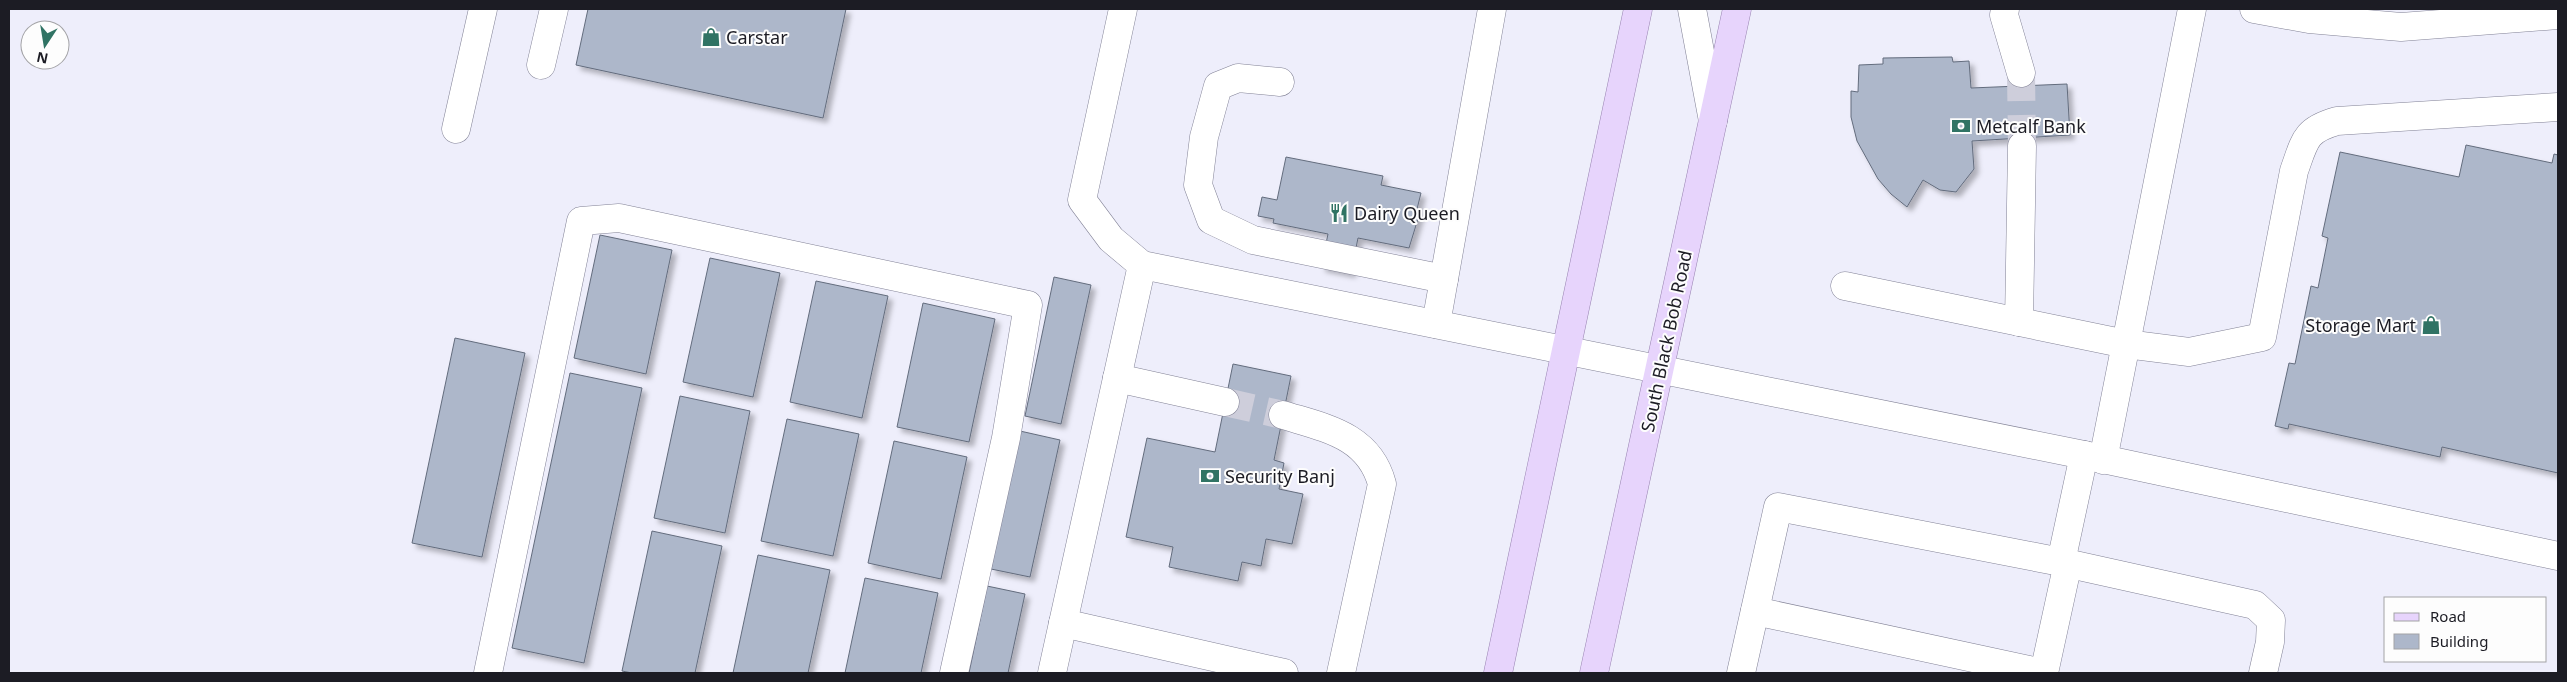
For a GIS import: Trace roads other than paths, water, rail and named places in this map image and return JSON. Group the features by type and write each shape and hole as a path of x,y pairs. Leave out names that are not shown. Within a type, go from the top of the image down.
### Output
{"main road":[{"path":"1498,673 1638,9"},
{"name":"South Black Bob Road","path":"1594,673 1737,9"}],"street":[{"path":"456,128 483,9"},
{"path":"541,65 554,9"},
{"path":"1123,9 1082,200 1111,238 1142,265 2093,457 2558,556"},
{"path":"1436,324 1492,9"},
{"path":"1692,9 1713,121"},
{"path":"2005,9 2004,15 2020,73"},
{"path":"1755,611 2044,673 2064,563 2126,344 2192,9"},
{"path":"2254,9 2310,19 2401,27 2553,13"},
{"path":"1280,82 1238,78 1218,86 1204,136 1198,185 1211,220 1253,240 1444,279"},
{"path":"1845,286 2126,344 2189,352 2262,337 2294,170 2303,144 2317,127 2337,120 2558,107"},
{"path":"2019,322 2022,146"},
{"path":"488,673 581,221 619,218 1028,305 1006,438 954,673"},
{"path":"1052,673 1142,265"},
{"path":"1117,378 1225,402"},
{"path":"1283,415 1336,431 1361,447 1378,467 1382,484 1341,673"},
{"path":"1740,673 1778,507 2064,563 2255,605 2271,620 2270,642 2264,673"},
{"path":"1063,623 1284,673"}],"tunnel":[{"path":"2021,73 2022,146"},
{"path":"1225,402 1283,415"}],"place":[{"name":"Carstar","path":"711,37"},
{"name":"Metcalf Bank","path":"1961,126"},
{"name":"Dairy Queen","path":"1339,213"},
{"name":"Storage Mart","path":"2431,325"},
{"name":"Security Banj","path":"1210,476"}]}
